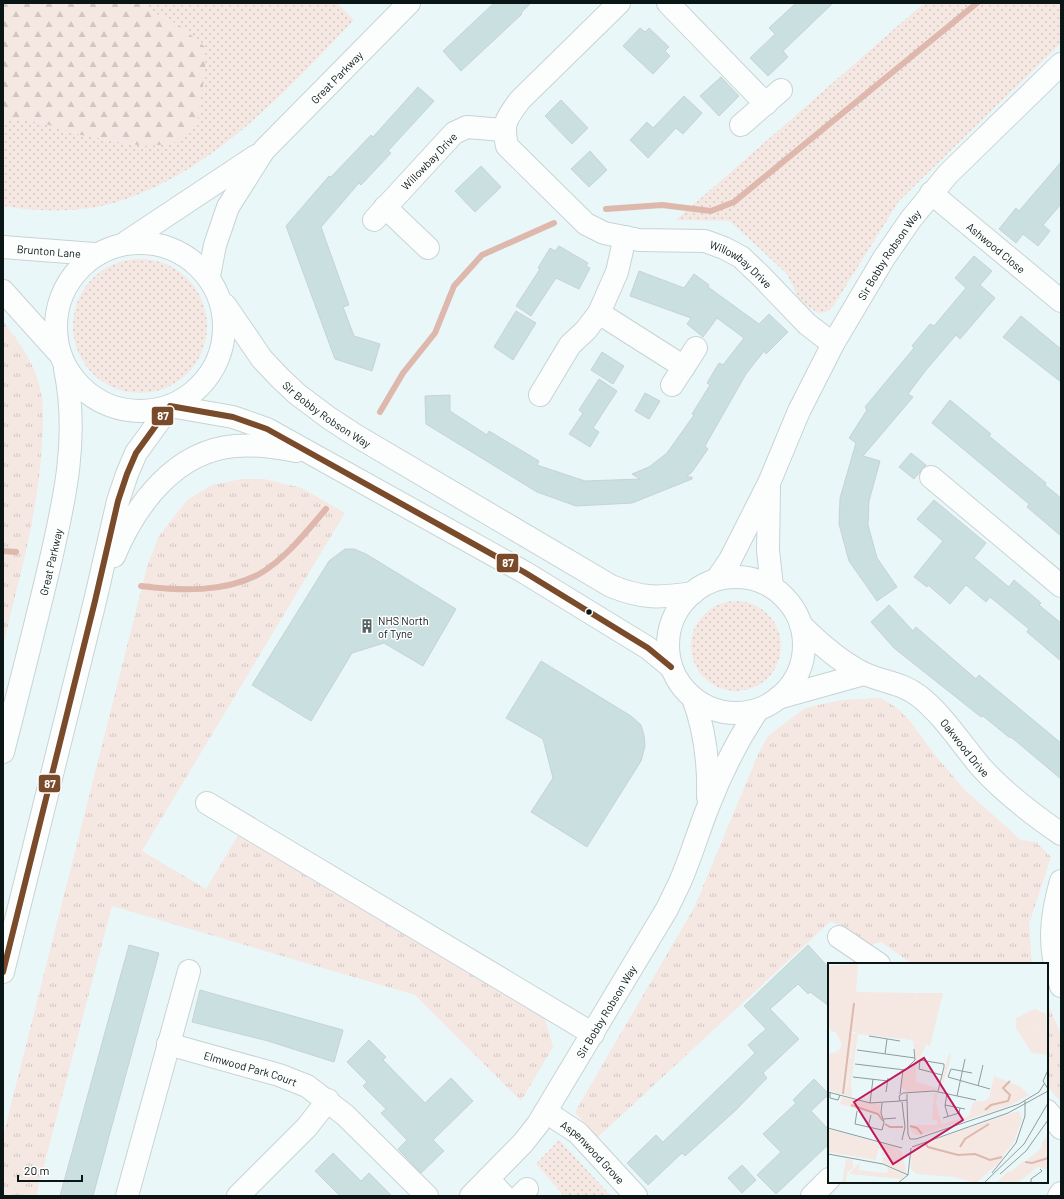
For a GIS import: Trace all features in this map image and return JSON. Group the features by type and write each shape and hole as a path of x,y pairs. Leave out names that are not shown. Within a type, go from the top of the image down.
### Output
{"street":[{"name":"Great Parkway","path":"125,243 264,150 409,3"},
{"path":"503,130 508,116 520,100 619,3"},
{"path":"668,3 773,97 741,125"},
{"name":"Sir Bobby Robson Way","path":"717,579 730,560 769,483 799,411 833,344 884,258 931,193 989,132 1061,64"},
{"name":"Willowbay Drive","path":"428,248 380,214 454,133 467,127 503,130 507,146 586,224 604,233 639,240 705,241 724,248 741,257 807,324 833,344"},
{"name":"Great Parkway","path":"209,276 215,245 228,207 264,150"},
{"name":"Ashwood Close","path":"931,193 1061,302"},
{"path":"540,395 570,345 586,330 599,313 617,272 625,237"},
{"name":"Great Parkway","path":"3,752 67,487 71,453 72,417 70,391 61,360 55,332 56,315 60,297 80,265 94,254 108,247 125,243 150,245 170,251 184,258 209,276 216,285 225,305 226,321 224,339 220,355 212,370 191,394 170,406 153,409 132,409 111,404 79,386 61,360"},
{"name":"Brunton Lane","path":"3,247 94,254"},
{"path":"3,291 61,360"},
{"name":"Sir Bobby Robson Way","path":"225,305 262,358 280,378 297,394 355,435 611,586 628,593 648,597 693,593"},
{"path":"599,313 684,367"},
{"path":"672,385 696,348"},
{"name":"Great Parkway","path":"3,972 95,601 111,524 127,474 136,454 170,406"},
{"path":"170,406 233,417 267,429 309,454 524,572 648,648 671,667"},
{"path":"95,601 122,538 138,508 155,488 171,473 191,460 211,451 234,446 277,447 309,454"},
{"path":"931,477 1058,576"},
{"name":"Sir Bobby Robson Way","path":"769,483 769,557 772,587"},
{"path":"736,576 755,579 772,587 785,598 794,610 801,625 803,641 802,655 798,670 790,685 778,698 757,711 746,713 722,712 711,709 693,698 676,679 671,667 669,640 673,626 684,604 693,593 704,584 717,579 736,576"},
{"name":"Oakwood Drive","path":"801,625 834,656 864,674 893,682 917,694 935,709 981,767 1012,798 1061,834"},
{"path":"778,698 864,674"},
{"name":"Sir Bobby Robson Way","path":"693,698 701,719 706,747 708,807"},
{"name":"Sir Bobby Robson Way","path":"471,1196 523,1144 546,1112 593,1034 680,882 691,857 708,807 740,735 757,711"},
{"path":"207,803 593,1034"},
{"path":"1061,881 1055,901 1051,951 1061,986"},
{"path":"839,936 878,963"},
{"path":"127,1196 189,971"},
{"name":"Elmwood Park Court","path":"168,1044 279,1075 307,1086 328,1100 427,1196"},
{"path":"238,1196 307,1127 328,1100"},
{"name":"Aspenwood Grove","path":"546,1112 578,1133 636,1196"},
{"path":"1048,1112 1061,1128"},
{"path":"488,1179 504,1196"},
{"path":"812,1196 828,1180"}],"green space":[{"path":"3,3 143,3 148,10 179,25 205,47 205,73 197,125 172,144 143,146 81,135 39,122 3,118"},
{"path":"143,3 337,3 354,20 274,101 216,150 185,171 152,188 103,206 75,210 45,210 3,206 3,118 39,122 81,135 143,146 179,25 148,10"},
{"path":"924,3 1061,3 1061,43 899,201 832,308 826,312 818,313 800,301 787,274 730,221 676,220"},
{"path":"133,259 147,259 166,264 188,278 202,300 206,313 206,339 202,352 188,374 166,388 147,393 133,393 114,388 92,374 78,352 73,333 73,319 78,300 92,278 114,264"},
{"path":"3,321 21,346 36,373 43,405 43,417 40,467 33,519 3,646"},
{"path":"241,479 264,479 302,488 345,513 142,851 206,889 241,830 544,1015 553,1047 521,1101 415,995 112,906 36,1196 3,1196 3,1136 147,567 159,536 187,500 212,485"},
{"path":"736,601 753,604 768,614 778,629 781,646 778,663 768,678 753,688 736,691 719,688 704,678 694,663 691,646 694,629 704,614 719,604"},
{"path":"881,698 897,708 910,721 934,754 966,791 1021,840 1036,842 1051,857 1029,924 1032,963 911,963 881,942 871,945 831,921 597,1138 575,1112 695,906 758,754 768,736 805,708 841,700"},
{"path":"1048,1003 1061,1035 1061,1102 1048,1087"},
{"path":"559,1140 611,1196 564,1196 536,1164"}],"building":[{"path":"494,3 531,3 521,13 522,14 461,71 443,51"},
{"path":"796,3 833,3 783,51 788,57 768,76 750,58 775,34 769,28"},
{"path":"640,28 645,32 649,28 669,47 665,51 670,56 653,74 623,46"},
{"path":"721,77 739,96 719,116 700,96"},
{"path":"418,87 434,101 388,151 391,153 361,185 359,183 321,227 349,305 343,307 354,336 380,344 372,371 335,359 286,226 329,176 331,177 371,135 373,137"},
{"path":"684,96 702,113 683,134 676,128 648,158 630,140 647,122 653,128"},
{"path":"561,100 588,128 572,144 545,116"},
{"path":"590,151 607,170 589,187 571,169"},
{"path":"1061,162 1061,204 1043,225 1050,231 1038,246 1023,234 1016,243 999,229 1016,208 1019,211"},
{"path":"481,166 501,187 475,212 455,191"},
{"path":"559,246 588,263 586,266 590,268 579,289 556,278 531,316 516,306 540,269 538,268 550,248 555,251"},
{"path":"974,256 992,271 980,285 995,298 960,339 956,335 926,370 908,394 913,397 863,456 880,461 869,501 868,525 877,558 897,587 877,601 849,561 839,524 840,498 856,443 849,438 867,410 865,407 914,348 912,346 930,324 934,326 966,288 955,278"},
{"path":"639,271 684,288 694,274 709,285 708,287 759,324 769,314 788,332 766,354 764,351 746,374 705,446 708,449 692,472 686,477 692,477 692,479 632,503 576,506 537,492 426,424 425,396 450,395 450,411 487,435 489,431 539,461 537,465 585,481 640,479 632,474 649,467 667,453 694,415 692,414 710,385 707,383 719,363 723,365 744,338 717,318 703,337 687,324 691,318 630,296"},
{"path":"516,311 536,323 513,360 494,347"},
{"path":"1021,316 1061,349 1061,382 1003,337"},
{"path":"602,352 624,366 613,384 591,370"},
{"path":"599,379 617,391 593,428 599,432 590,447 569,434 583,413 579,410"},
{"path":"645,393 660,401 649,419 635,411"},
{"path":"950,400 991,434 989,436 1046,483 1045,485 1061,498 1061,536 1027,507 1029,504 932,423"},
{"path":"911,453 926,465 914,479 899,467"},
{"path":"934,500 986,543 974,558 1009,587 1014,580 1041,603 1039,605 1061,623 1061,661 1027,632 1029,629 990,597 986,602 966,585 950,604 928,585 927,587 914,577 943,541 917,519"},
{"name":"NHS North of Tyne","path":"345,549 354,549 366,554 456,609 423,666 384,643 352,653 311,721 252,685 329,561"},
{"path":"889,605 913,631 916,627 976,679 979,675 1061,743 1061,779 1011,737 1010,738 983,716 981,717 894,648 871,622"},
{"path":"541,661 631,716 641,725 644,735 645,746 641,761 587,847 531,812 553,778 543,739 506,718"},
{"path":"129,945 159,953 93,1196 60,1196"},
{"path":"808,945 828,967 828,1005 810,992 808,994 798,984 770,1009 799,1039 763,1073 767,1078 736,1110 685,1156 682,1153 648,1185 627,1163 656,1135 663,1142 755,1053 748,1045 766,1029 744,1006"},
{"path":"200,990 343,1030 334,1062 268,1041 192,1022"},
{"path":"369,1040 386,1057 383,1060 425,1103 451,1078 473,1101 433,1140 444,1151 421,1173 398,1149 407,1140 381,1113 386,1109 363,1086 367,1082 347,1062"},
{"path":"814,1079 828,1093 828,1095 811,1111 828,1129 828,1145 776,1194 757,1175 781,1152 763,1134 796,1103 793,1100"},
{"path":"333,1153 361,1181 369,1173 392,1196 340,1196 315,1171"},
{"path":"742,1165 756,1180 742,1193 728,1178"}],"waterway":[{"path":"606,209 662,205 711,211 734,202 977,3"},
{"path":"380,412 403,373 435,333 454,286 482,255 554,223"},
{"path":"141,586 171,589 202,589 247,580 261,573 279,560 296,544 326,509"},
{"path":"3,551 16,552"}],"transit line":[{"name":"87","path":"3,972 95,601 118,501 136,453 170,406 233,417 267,429 524,572 648,648 671,667"}],"place":[{"name":"NHS North of Tyne","path":"367,626"}]}
